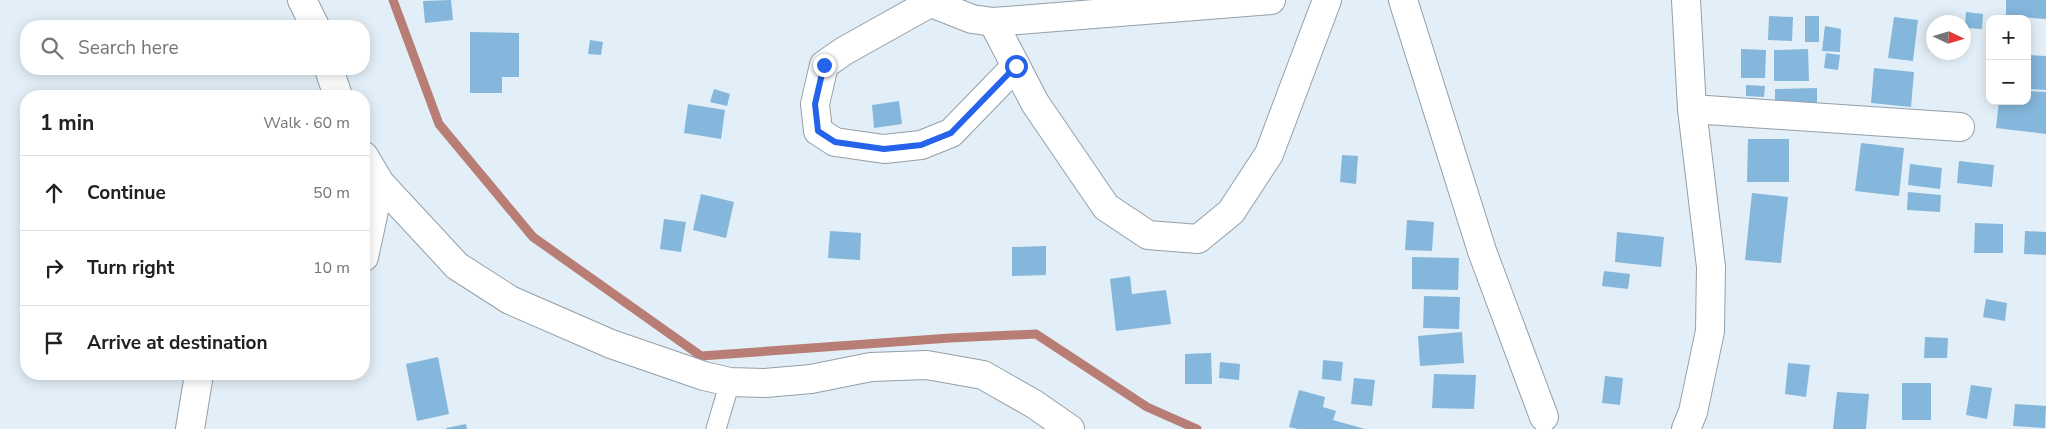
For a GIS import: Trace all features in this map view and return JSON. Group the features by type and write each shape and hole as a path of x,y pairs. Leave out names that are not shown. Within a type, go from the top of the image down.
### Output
{"street":[{"path":"302,0 312,20"},
{"path":"1016,66 951,133 921,145 884,149 835,142 818,131 815,104 824,65 927,2 972,19 993,22 1271,0"},
{"path":"993,22 1035,103 1106,207 1148,235 1198,239 1231,212 1269,154 1327,0"},
{"path":"1403,0 1482,251 1544,417"},
{"path":"1686,0 1692,109 1711,267 1710,331 1693,412 1686,429"},
{"path":"332,75 336,90"},
{"path":"1692,109 1960,127"},
{"path":"370,166 380,183 458,266 510,300 611,344 704,376 730,382 765,383 811,378 871,367 927,365 983,376 1034,404 1070,429"},
{"path":"370,229 380,183"},
{"path":"190,429 198,380"}],"lane":[{"path":"716,429 730,382"}],"building":[{"path":"451,0 453,20 425,23 423,1"},
{"path":"2006,0 2046,0 2046,19 2031,18 2031,15 2006,15"},
{"path":"1966,12 1983,14 1982,29 1971,28 1971,15 1966,15"},
{"path":"1769,16 1793,17 1792,41 1768,40"},
{"path":"1805,16 1819,16 1819,42 1805,42"},
{"path":"1894,17 1918,20 1913,61 1888,58"},
{"path":"1825,26 1841,29 1840,52 1822,51"},
{"path":"470,32 519,33 519,77 502,77 502,93 470,93"},
{"path":"590,40 603,42 601,55 588,54"},
{"path":"1741,49 1766,50 1765,78 1741,78"},
{"path":"1808,49 1809,81 1774,81 1774,50"},
{"path":"1826,53 1840,55 1838,70 1824,68"},
{"path":"2031,55 2046,56 2046,90 2031,89"},
{"path":"1874,68 1914,72 1911,107 1871,103"},
{"path":"1746,85 1765,86 1764,97 1746,96"},
{"path":"1817,88 1817,114 1775,114 1775,89"},
{"path":"714,89 730,94 727,106 710,102"},
{"path":"2031,91 2046,92 2046,134 1996,128 1999,105 2031,105"},
{"path":"899,101 902,124 874,128 872,105"},
{"path":"688,104 725,110 721,139 684,133"},
{"path":"1748,139 1789,139 1789,182 1747,182"},
{"path":"1861,143 1904,148 1899,196 1855,191"},
{"path":"1342,155 1358,156 1356,184 1340,182"},
{"path":"1959,161 1994,165 1992,187 1957,183"},
{"path":"1910,164 1942,168 1940,189 1908,185"},
{"path":"1908,192 1941,195 1940,212 1907,210"},
{"path":"1752,193 1788,197 1781,263 1745,260"},
{"path":"701,194 734,202 726,238 693,230"},
{"path":"664,219 686,222 681,252 660,249"},
{"path":"1407,220 1434,222 1432,251 1405,250"},
{"path":"1975,223 2003,224 2003,253 1974,253"},
{"path":"830,231 861,233 860,260 828,258"},
{"path":"2025,231 2046,232 2046,255 2024,254"},
{"path":"1617,232 1664,237 1661,267 1615,262"},
{"path":"1046,246 1046,275 1012,276 1012,247"},
{"path":"1412,257 1459,258 1458,290 1412,289"},
{"path":"1604,271 1630,274 1628,289 1602,286"},
{"path":"1130,276 1132,294 1166,290 1171,324 1116,331 1110,279"},
{"path":"1424,296 1460,297 1459,329 1423,328"},
{"path":"1986,299 2007,303 2005,321 1983,317"},
{"path":"1462,332 1464,363 1420,366 1418,336"},
{"path":"1925,337 1948,338 1947,358 1924,358"},
{"path":"1211,353 1212,384 1185,384 1185,354"},
{"path":"438,357 449,414 417,421 406,364"},
{"path":"1323,360 1343,362 1341,381 1322,379"},
{"path":"1220,362 1240,364 1239,380 1219,378"},
{"path":"1788,363 1810,365 1806,397 1785,394"},
{"path":"1434,374 1476,375 1474,409 1432,408"},
{"path":"1605,376 1623,378 1620,405 1602,403"},
{"path":"1354,378 1375,380 1372,406 1351,404"},
{"path":"1902,383 1931,383 1931,420 1902,420"},
{"path":"1971,385 1992,388 1987,419 1966,415"},
{"path":"1299,390 1325,397 1323,407 1336,411 1333,420 1365,429 1298,429 1289,427"},
{"path":"1837,392 1869,394 1866,429 1833,429"},
{"path":"2015,404 2046,406 2045,428 2013,426"},
{"path":"466,424 467,429 446,429 446,428"}],"waterway":[{"path":"393,0 439,124 533,237 701,356 950,338 1036,334 1147,407 1197,429"}],"route":[{"path":"824,65 815,104 818,131 835,142 884,149 921,145 951,133 1016,66"}]}
